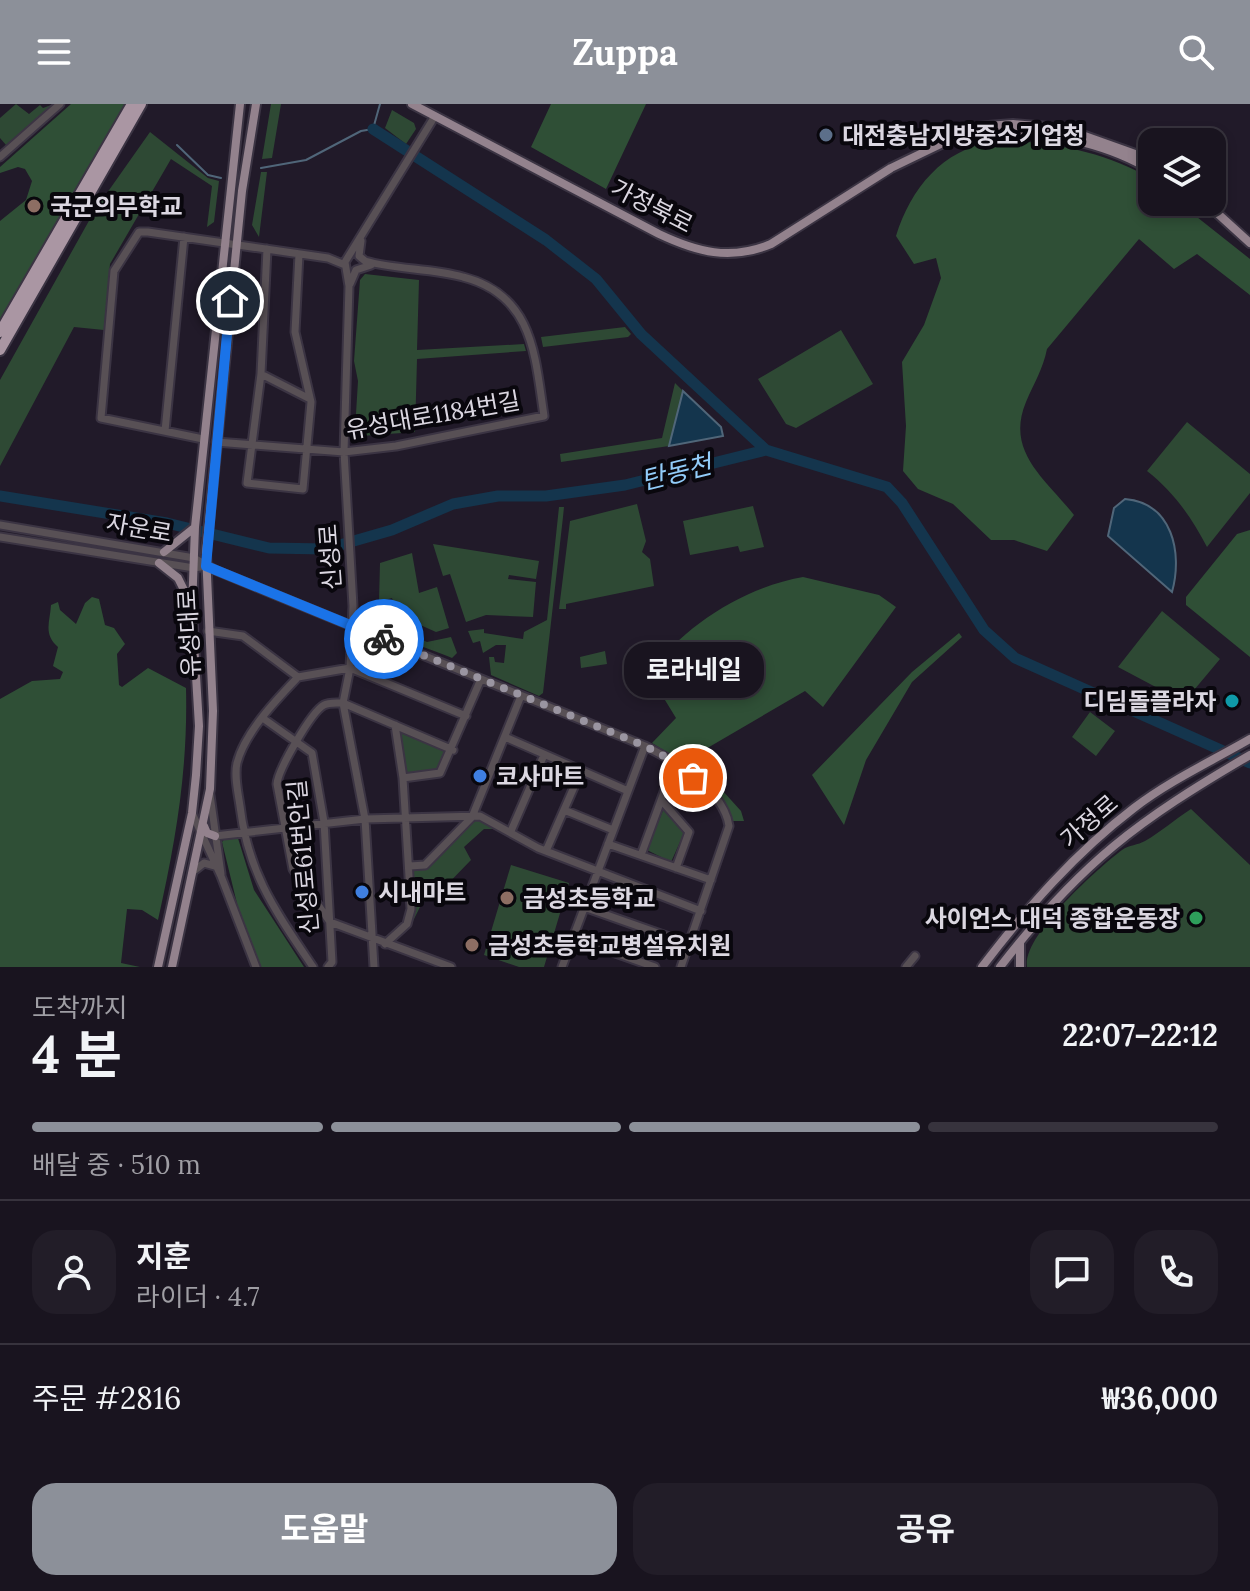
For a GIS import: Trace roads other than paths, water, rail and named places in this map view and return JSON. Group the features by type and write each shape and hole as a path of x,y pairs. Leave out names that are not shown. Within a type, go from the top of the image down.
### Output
{"highway":[{"path":"0,332 132,104"},
{"path":"0,350 141,104"}],"main road":[{"name":"유성대로","path":"158,967 192,813 199,726 192,609 195,527 240,104"},
{"name":"유성대로","path":"172,967 210,789 213,711 206,566 208,515 236,245 256,104"},
{"name":"가정북로","path":"412,104 659,234 690,248 716,254 755,251 771,244 891,168 989,125 1030,125 1082,135 1138,155"},
{"name":"가정북로","path":"962,136 1005,132 1047,135 1121,156 1138,164"},
{"path":"1220,216 1250,243"},
{"path":"164,552 195,527"},
{"path":"159,563 178,578 192,609"},
{"name":"가정로","path":"982,967 1045,889 1084,850 1137,806 1247,741"},
{"name":"가정로","path":"999,967 1094,860 1128,832 1124,835 1226,769 1250,755"},
{"path":"203,830 215,836"},
{"path":"1020,941 1020,967"},
{"path":"988,959 999,967"}],"street":[{"path":"0,157 60,104"},
{"path":"343,260 360,242 435,116"},
{"path":"203,439 101,418 114,271 139,232 374,264"},
{"path":"165,431 184,237"},
{"path":"350,281 359,263 360,242"},
{"path":"360,242 374,264"},
{"name":"유성대로1184번길","path":"267,249 261,374 247,483 303,489 310,399 295,332 299,254"},
{"path":"343,260 359,263"},
{"path":"343,260 350,281"},
{"path":"350,281 374,264"},
{"name":"유성대로1184번길","path":"216,442 344,452 396,446 544,416 532,338 509,302 481,283 462,276 374,264"},
{"name":"신성로","path":"350,281 344,452 353,626 350,668 343,703 365,819 374,967"},
{"path":"261,374 310,399"},
{"name":"자운로","path":"0,525 164,552 194,554 206,566"},
{"name":"자운로","path":"0,537 194,568 206,566"},
{"path":"206,566 645,746 675,762 728,815 728,837 681,967"},
{"path":"208,631 243,636 298,677"},
{"path":"313,967 269,902 254,871 243,832 237,763 264,719 298,677 350,668 466,716"},
{"path":"403,778 440,773 453,750 481,679"},
{"path":"410,866 425,865 472,817 521,696"},
{"path":"451,967 330,922 293,869 278,774 318,709 327,703 343,703 453,750"},
{"name":"신성로61번안길","path":"264,719 312,753 324,822 332,962 328,967"},
{"path":"385,944 407,924 411,909 407,820 395,725"},
{"path":"505,737 628,791"},
{"path":"562,967 645,746"},
{"path":"511,831 544,755"},
{"path":"641,855 675,762"},
{"path":"546,851 581,771"},
{"path":"210,789 221,876"},
{"path":"662,801 689,832 676,868"},
{"path":"564,810 613,830"},
{"path":"192,813 203,830 256,967"},
{"path":"215,836 324,822 480,816 546,851 597,873 701,911"},
{"path":"608,844 711,880"},
{"path":"195,870 204,863 215,866"},
{"path":"584,907 689,944"},
{"path":"573,938 655,967"},
{"path":"906,967 915,956"}],"water":[{"path":"683,391 721,427 723,436 669,446"},
{"path":"1125,499 1154,510 1170,532 1176,561 1172,592 1108,536 1114,508"}],"waterway":[{"path":"261,168 306,160 361,131 373,129 380,104"},
{"path":"373,129 546,240 596,279 641,334 766,450"},
{"path":"177,145 208,175 221,178"},
{"name":"탄동천","path":"0,496 167,523 269,548 326,549 392,530 453,504 498,496 546,496 625,485 766,450 887,487 902,503 984,630 1015,658 1250,763"}],"place":[{"name":"대전충남지방중소기업청","path":"826,135"},
{"name":"국군의무학교","path":"34,206"},
{"name":"디딤돌플라자","path":"1232,701"},
{"name":"코사마트","path":"480,776"},
{"name":"로라네일","path":"693,778"},
{"name":"시내마트","path":"362,892"},
{"name":"금성초등학교","path":"507,898"},
{"name":"사이언스 대덕 종합운동장","path":"1196,918"},
{"name":"금성초등학교병설유치원","path":"472,945"}]}
